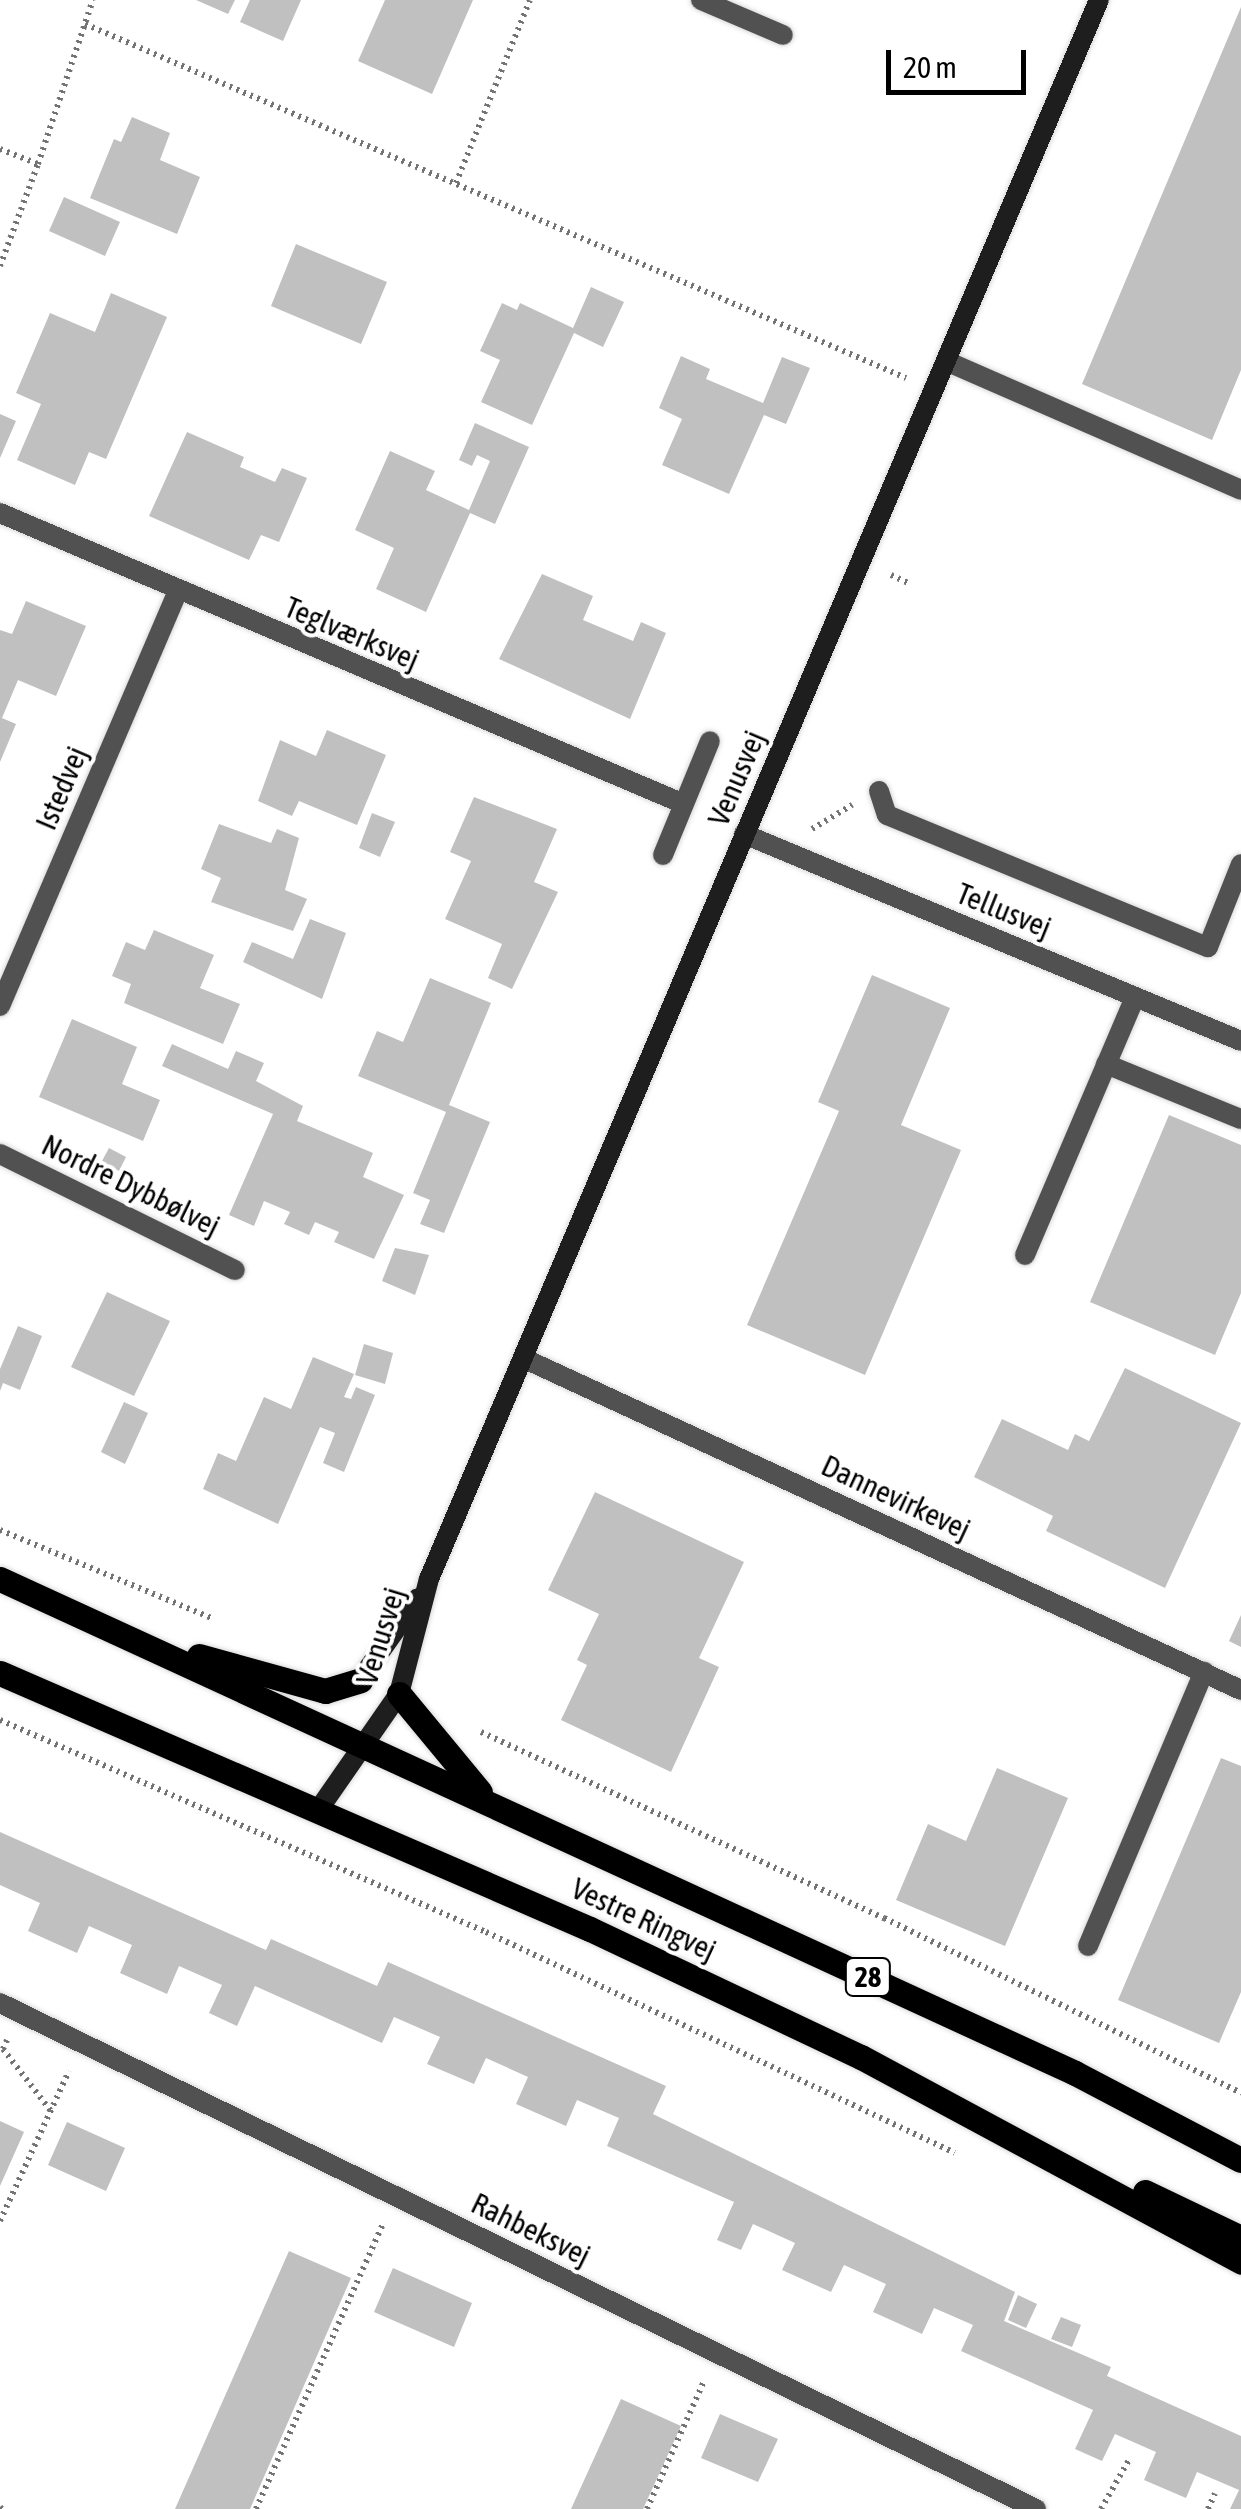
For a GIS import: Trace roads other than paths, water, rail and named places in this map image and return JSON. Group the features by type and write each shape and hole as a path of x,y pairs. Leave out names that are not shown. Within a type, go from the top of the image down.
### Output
{"main road":[{"name":"Vestre Ringvej","path":"0,1578 1076,2073 1241,2160"},
{"name":"28","path":"136,1639 324,1690 360,1680"},
{"name":"Vestre Ringvej","path":"0,1673 319,1809 861,2057 1241,2262"},
{"name":"28","path":"398,1694 434,1744 490,1803"},
{"path":"861,2057 1241,2238"}],"street":[{"path":"701,0 783,35"},
{"name":"Venusvej","path":"319,1809 398,1694 430,1580 1098,0"},
{"path":"946,361 1241,490"},
{"name":"Teglværksvej","path":"0,514 177,593 684,804"},
{"name":"Istedvej","path":"0,1006 177,593"},
{"path":"662,854 710,741"},
{"path":"879,791 887,815 1208,946 1241,864"},
{"name":"Tellusvej","path":"744,834 1241,1041"},
{"path":"1025,1255 1134,997"},
{"path":"1106,1064 1241,1119"},
{"name":"Nordre Dybbølvej","path":"0,1154 235,1270"},
{"name":"Dannevirkevej","path":"525,1358 1241,1690"},
{"name":"Venusvej","path":"360,1680 430,1580"},
{"path":"1088,1946 1204,1672"},
{"name":"Rahbeksvej","path":"10,2007 1036,2509"}]}
